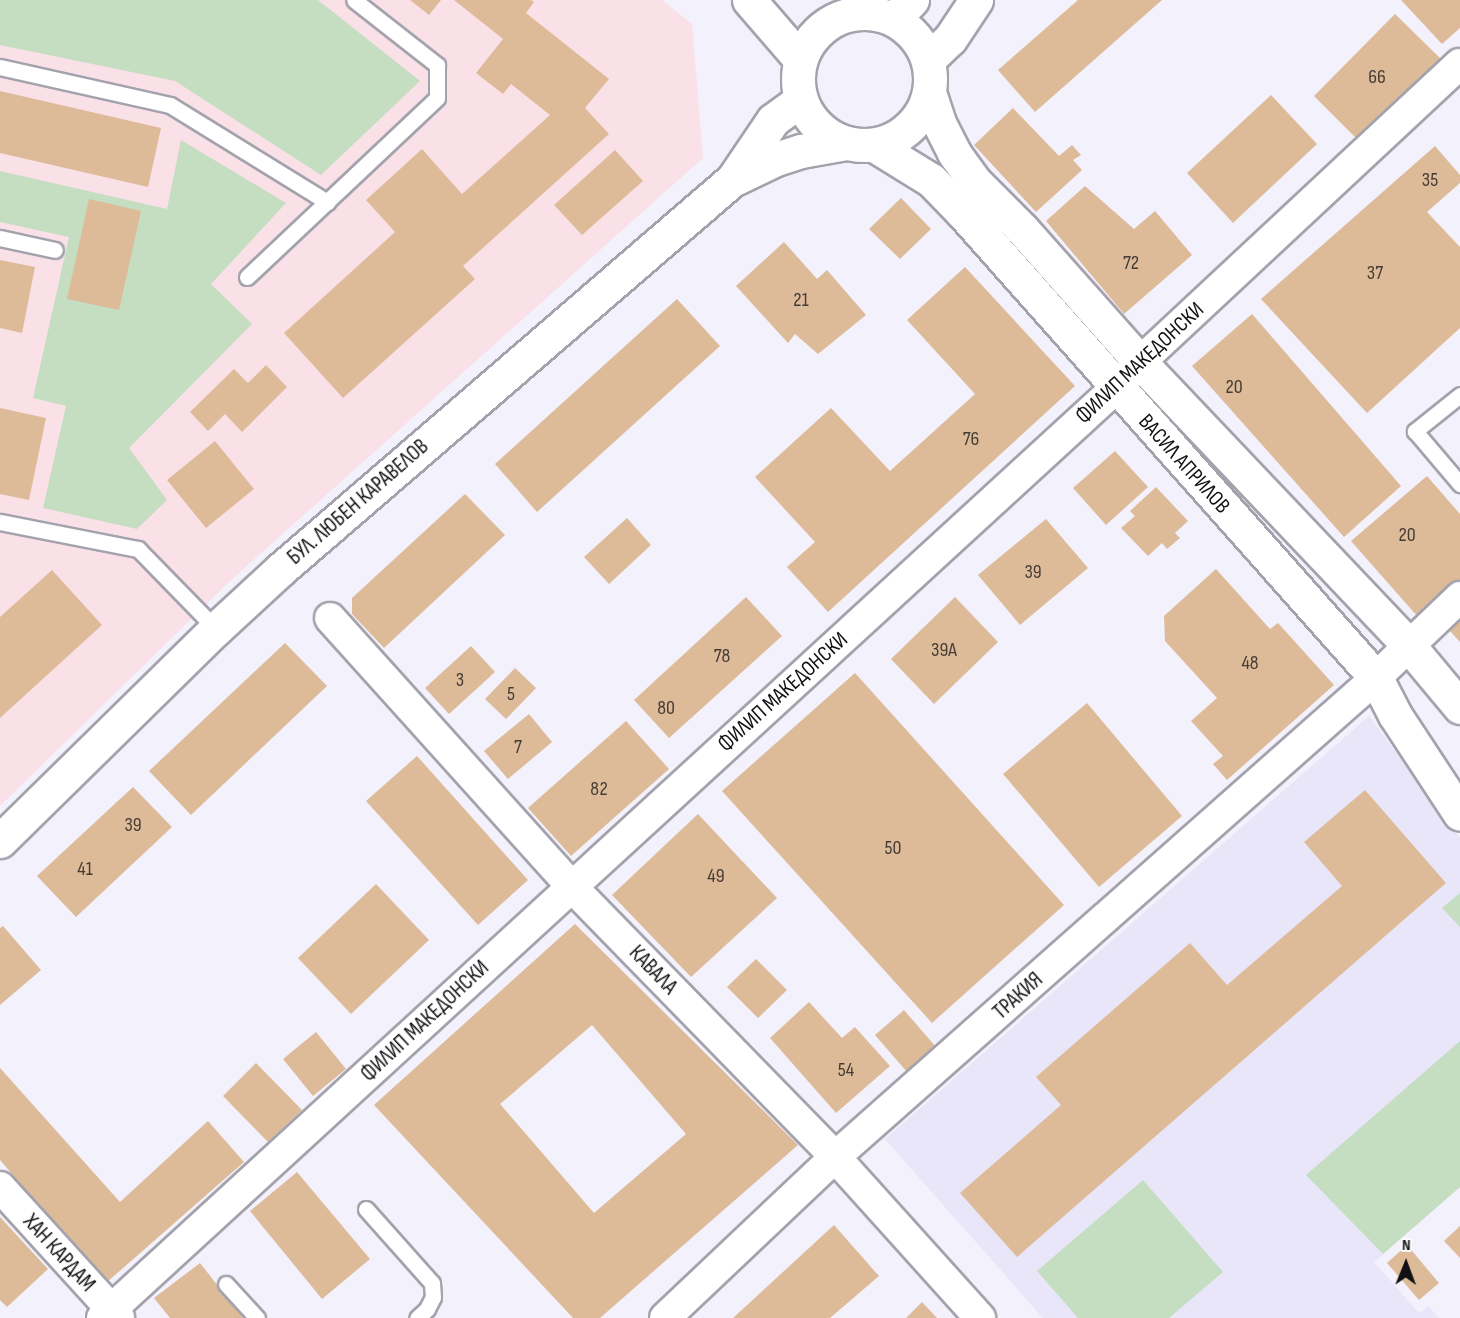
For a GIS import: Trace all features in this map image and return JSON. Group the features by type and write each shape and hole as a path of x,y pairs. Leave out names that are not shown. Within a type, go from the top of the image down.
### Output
{"main road":[{"path":"749,0 800,59"},
{"path":"929,59 950,39 976,0"},
{"path":"851,6 878,12 903,9 929,59 932,77 930,94 918,118 899,136 860,144 827,134 811,119 801,100 797,80 800,59 816,32 851,6"},
{"name":"ВАСИЛ АПРИЛОВ","path":"930,94 939,123 954,153 975,182 1022,229 1140,362 1410,647 1460,706"},
{"name":"БУЛ. ЛЮБЕН КАРАВЕЛОВ","path":"0,841 216,629 281,569 732,180 773,120 801,100"},
{"name":"ВАСИЛ АПРИЛОВ","path":"860,144 932,180 1376,678 1395,715 1460,814"},
{"name":"БУЛ. ЛЮБЕН КАРАВЕЛОВ","path":"732,180 785,156 860,144"}],"street":[{"name":"ФИЛИП МАКЕДОНСКИ","path":"111,1315 571,886 1116,388 1140,362 1460,64"},
{"path":"1410,647 1426,628 1460,597"},
{"name":"КАВАЛА","path":"330,618 571,886 835,1157 980,1318"},
{"name":"ТРАКИЯ","path":"664,1318 835,1157 1410,647"},
{"name":"ХАН КАРДАМ","path":"0,1187 111,1315"}],"lane":[{"path":"247,277 436,98 437,65 354,0"},
{"path":"0,67 170,105 327,202"},
{"path":"0,238 55,250"},
{"path":"1460,394 1415,431 1460,484"},
{"path":"0,522 138,549 216,629"},
{"path":"366,1209 432,1283 433,1296 427,1309 417,1318"},
{"path":"226,1284 257,1318"}],"shaded area":[{"path":"0,0 662,0 692,24 703,158 230,581 0,806"},
{"path":"1369,716 1460,838 1460,1187 1374,1262 1419,1313 1428,1306 1439,1318 1043,1318 885,1139"}],"green space":[{"path":"0,0 318,0 420,81 321,175 175,81 0,45"},
{"path":"181,140 286,203 211,284 252,324 129,448 167,500 137,529 43,508 66,406 33,398 69,237 0,222 0,171 167,209"},
{"path":"1460,893 1460,927 1442,908"},
{"path":"1460,1041 1460,1187 1383,1254 1306,1175"},
{"path":"1143,1180 1223,1272 1169,1318 1078,1318 1037,1271"}],"building":[{"path":"410,0 441,0 429,15"},
{"path":"454,0 531,0 534,2 526,13 609,79 585,108 609,134 463,266 475,279 343,398 284,333 395,232 366,200 422,149 462,194 550,115 511,84 503,94 476,73 503,39"},
{"path":"1078,0 1162,0 1035,112 998,70"},
{"path":"1401,0 1460,0 1460,28 1442,44"},
{"path":"1395,14 1440,58 1358,140 1314,96"},
{"path":"0,91 161,128 148,187 0,153"},
{"path":"1271,95 1317,144 1233,223 1187,173"},
{"path":"1013,108 1059,156 1072,145 1081,155 1073,160 1082,170 1036,212 974,145"},
{"path":"1435,146 1460,175 1460,183 1427,212 1460,247 1460,328 1367,413 1261,299"},
{"path":"615,150 643,181 582,235 554,205"},
{"path":"1085,186 1134,229 1155,211 1192,255 1124,314 1046,221"},
{"path":"901,198 931,229 900,259 869,229"},
{"path":"89,199 141,211 119,310 67,299"},
{"path":"784,242 817,279 827,270 866,315 818,354 795,334 788,343 736,286"},
{"path":"0,260 35,267 22,333 0,328"},
{"path":"965,267 1075,386 828,612 787,567 815,542 755,477 831,408 890,471 975,394 907,320"},
{"path":"677,299 720,346 537,512 495,464"},
{"path":"1252,314 1401,486 1344,537 1192,366"},
{"path":"266,365 287,387 242,432 225,414 208,431 190,412 234,369 248,383"},
{"path":"0,408 46,418 29,500 0,494"},
{"path":"215,441 254,489 206,528 167,480"},
{"path":"1115,451 1148,487 1106,525 1073,488"},
{"path":"1427,476 1460,514 1460,581 1418,617 1351,541"},
{"path":"1156,487 1188,521 1175,533 1180,538 1167,549 1162,543 1148,556 1121,528 1135,516 1130,511"},
{"path":"465,494 505,535 384,648 352,614 352,598"},
{"path":"627,518 651,545 609,584 584,557"},
{"path":"1046,519 1088,568 1020,625 978,575"},
{"path":"1216,569 1270,629 1278,623 1334,685 1227,780 1213,764 1223,756 1191,721 1217,698 1165,641 1164,616"},
{"path":"52,570 102,625 0,718 0,617"},
{"path":"746,597 782,636 669,738 634,700"},
{"path":"955,597 998,642 934,704 891,659"},
{"path":"1460,603 1460,642 1440,620"},
{"path":"285,643 327,686 191,815 149,771"},
{"path":"471,646 495,672 449,714 425,688"},
{"path":"515,668 536,688 506,719 485,699"},
{"path":"855,673 1064,905 932,1023 722,791"},
{"path":"1087,703 1182,816 1099,887 1003,774"},
{"path":"529,714 552,742 508,779 484,751"},
{"path":"626,721 669,769 571,856 528,808"},
{"path":"417,756 528,880 478,925 366,801"},
{"path":"133,787 172,827 76,917 37,876"},
{"path":"1365,790 1446,883 1017,1257 960,1193 1061,1105 1036,1077 1190,943 1227,985 1342,886 1304,842"},
{"path":"698,814 777,898 691,977 612,895"},
{"path":"376,884 429,940 351,1014 298,958"},
{"path":"575,924 798,1145 600,1318 573,1318 374,1105","holes":["592,1025 686,1134 594,1213 500,1104"]},
{"path":"3,926 41,970 0,1005 0,928"},
{"path":"756,959 787,990 758,1018 727,987"},
{"path":"809,1002 842,1038 855,1027 890,1066 836,1113 770,1038"},
{"path":"904,1010 936,1047 907,1072 875,1035"},
{"path":"316,1032 346,1069 313,1096 283,1059"},
{"path":"256,1063 302,1110 268,1142 223,1096"},
{"path":"0,1068 120,1202 208,1121 244,1162 106,1283 0,1160"},
{"path":"297,1172 370,1259 322,1299 250,1211"},
{"path":"0,1217 48,1269 7,1307 0,1300"},
{"path":"834,1225 879,1276 830,1318 733,1318"},
{"path":"1460,1226 1460,1258 1444,1241"},
{"path":"1407,1245 1439,1283 1419,1300 1387,1263"},
{"path":"200,1263 243,1318 170,1318 154,1298"},
{"path":"922,1302 937,1318 906,1318"}]}
